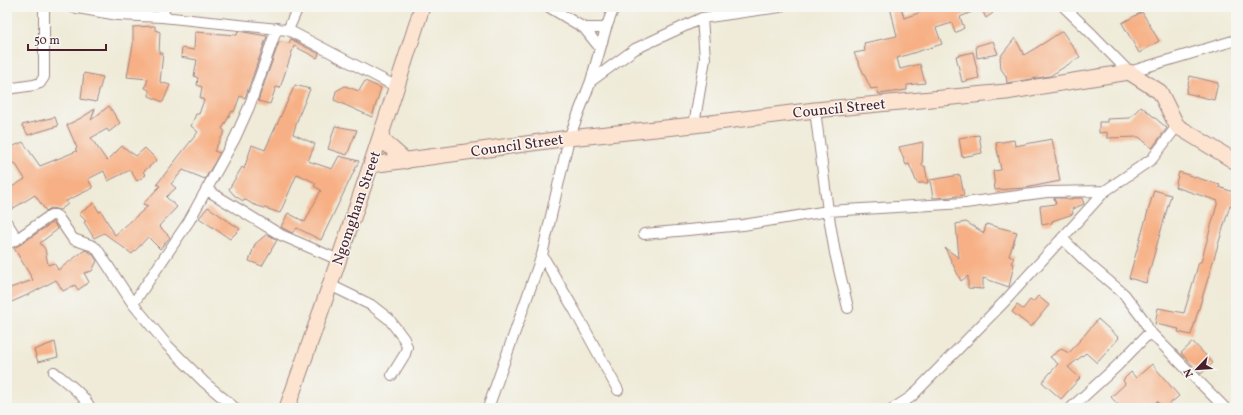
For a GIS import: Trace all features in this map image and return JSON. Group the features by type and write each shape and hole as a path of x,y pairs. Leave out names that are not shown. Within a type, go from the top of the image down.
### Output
{"street":[{"path":"7,89 34,85 40,83 44,77 44,7"},
{"path":"72,7 118,14 163,12 288,30 397,87"},
{"path":"288,30 298,7"},
{"name":"Ngomgham Street","path":"287,408 371,165 422,7"},
{"path":"549,7 584,28 600,48"},
{"path":"488,408 542,255 570,138 591,81 606,28 614,7"},
{"path":"591,81 635,49 702,18 780,7"},
{"path":"1064,7 1128,72 1160,92 1177,126 1236,162"},
{"path":"694,125 705,59 702,18"},
{"path":"133,304 189,221 236,138 277,28"},
{"path":"584,28 606,28"},
{"path":"1128,72 1236,40"},
{"name":"Council Street","path":"371,165 570,138 815,110 1006,92 1128,72"},
{"path":"815,110 828,211 835,253 848,308"},
{"path":"894,408 911,398 1005,301 1105,191 1152,159 1177,126"},
{"path":"380,138 406,161"},
{"path":"207,190 281,234 339,260"},
{"path":"644,234 743,225 828,211 965,202 1047,192 1105,191"},
{"path":"7,244 17,239 50,215 55,215 58,217 73,239 93,246 97,249 133,304 167,345 199,377 235,408"},
{"path":"7,223 17,239"},
{"path":"1062,238 1086,262 1124,294 1143,319 1150,332 1225,408"},
{"path":"542,255 575,311 618,390"},
{"path":"330,285 371,305 389,320 404,339 407,347 405,354 392,375"},
{"path":"1071,408 1116,367 1150,332"},
{"path":"54,372 81,396 90,408"}],"building":[{"path":"890,7 901,7 904,18 933,8 934,11 947,7 991,7 993,13 986,18 981,8 960,17 964,28 955,33 952,23 936,28 942,44 897,58 900,69 920,64 925,83 907,85 907,90 879,94 877,88 871,89 854,53 865,51 864,43 897,36"},
{"path":"1142,12 1159,41 1139,53 1122,23"},
{"path":"155,26 155,30 160,32 159,53 163,53 160,82 170,85 163,102 149,96 149,90 145,88 148,79 127,77 133,45 133,27"},
{"path":"238,31 267,36 245,98 240,96 234,112 232,111 222,129 225,131 214,151 220,153 205,179 183,170 171,184 176,188 166,197 177,207 159,226 170,237 160,249 148,237 132,254 104,233 94,238 84,222 86,221 79,214 94,203 99,212 101,211 115,235 148,206 143,204 160,186 157,184 198,132 191,126 196,114 199,114 204,100 200,98 202,87 197,85 198,78 194,76 197,60 181,57 182,48 194,50 195,32 237,35"},
{"path":"1062,31 1080,57 1050,76 1007,83 1006,76 1001,69 1000,57 1015,38 1024,55"},
{"path":"291,39 319,54 317,58 294,46 280,88 276,87 270,104 258,101 279,42 289,43"},
{"path":"993,41 998,54 977,58 976,46"},
{"path":"973,52 979,78 962,82 956,56"},
{"path":"84,73 103,77 96,102 81,99"},
{"path":"1190,76 1218,83 1214,100 1186,93"},
{"path":"365,81 381,88 372,117 334,100 336,91 345,86 359,91"},
{"path":"295,85 310,89 300,112 293,134 315,144 308,161 332,169 339,156 359,161 321,240 297,228 292,233 281,227 288,213 305,222 321,190 314,186 316,183 297,174 280,213 252,204 246,200 243,201 234,195 229,189 242,167 244,169 252,145 265,150"},
{"path":"109,106 120,123 109,132 107,129 91,138 107,161 122,146 136,156 145,148 157,160 143,172 146,175 137,181 130,170 108,181 104,171 88,179 93,188 66,201 68,204 60,210 51,208 46,211 35,195 7,212 7,190 25,179 15,163 7,166 7,149 23,142 40,166 77,151 67,125 95,109 91,120"},
{"path":"1141,106 1167,128 1152,148 1139,137 1107,138 1107,132 1099,133 1099,122 1107,122 1107,119 1130,118"},
{"path":"55,117 58,126 28,135 22,125"},
{"path":"335,126 357,130 347,155 328,149"},
{"path":"979,135 982,153 962,157 959,138"},
{"path":"1052,139 1060,181 1025,188 995,190 993,171 1001,170 996,143 1014,140 1015,146"},
{"path":"923,142 922,166 925,166 928,183 917,183 909,164 906,165 899,147"},
{"path":"1179,172 1220,185 1219,187 1236,193 1236,207 1230,205 1191,335 1178,332 1179,329 1155,324 1158,308 1184,313 1199,262 1201,262 1218,201 1175,187"},
{"path":"960,175 964,195 933,198 930,180"},
{"path":"1154,190 1171,195 1146,283 1129,278"},
{"path":"1054,198 1065,198 1068,200 1082,198 1084,204 1072,209 1073,214 1052,221 1052,223 1042,225 1040,206 1056,204"},
{"path":"208,207 240,229 230,239 199,218"},
{"path":"53,222 58,229 40,243 45,249 48,265 54,263 58,270 85,250 88,251 97,261 92,271 84,273 89,282 78,290 75,285 63,291 56,280 7,304 7,289 33,280 14,248"},
{"path":"966,222 984,233 986,224 1017,232 1009,256 1014,258 1011,263 1014,264 1009,287 983,278 983,289 968,288 968,276 961,281 945,248 959,258 956,224"},
{"path":"267,234 277,240 262,266 249,261 255,244"},
{"path":"1038,296 1049,305 1031,327 1012,312 1017,305 1023,309 1030,300 1033,302"},
{"path":"1098,319 1119,338 1097,363 1086,353 1068,367 1080,378 1061,399 1042,382 1058,364 1050,357 1061,349 1069,353"},
{"path":"55,342 58,357 38,362 34,350"},
{"path":"1193,342 1213,363 1201,374 1181,353"},
{"path":"1152,364 1179,396 1165,408 1163,408 1157,401 1152,408 1121,408 1111,397 1125,384 1123,380 1131,372 1136,378"}]}
